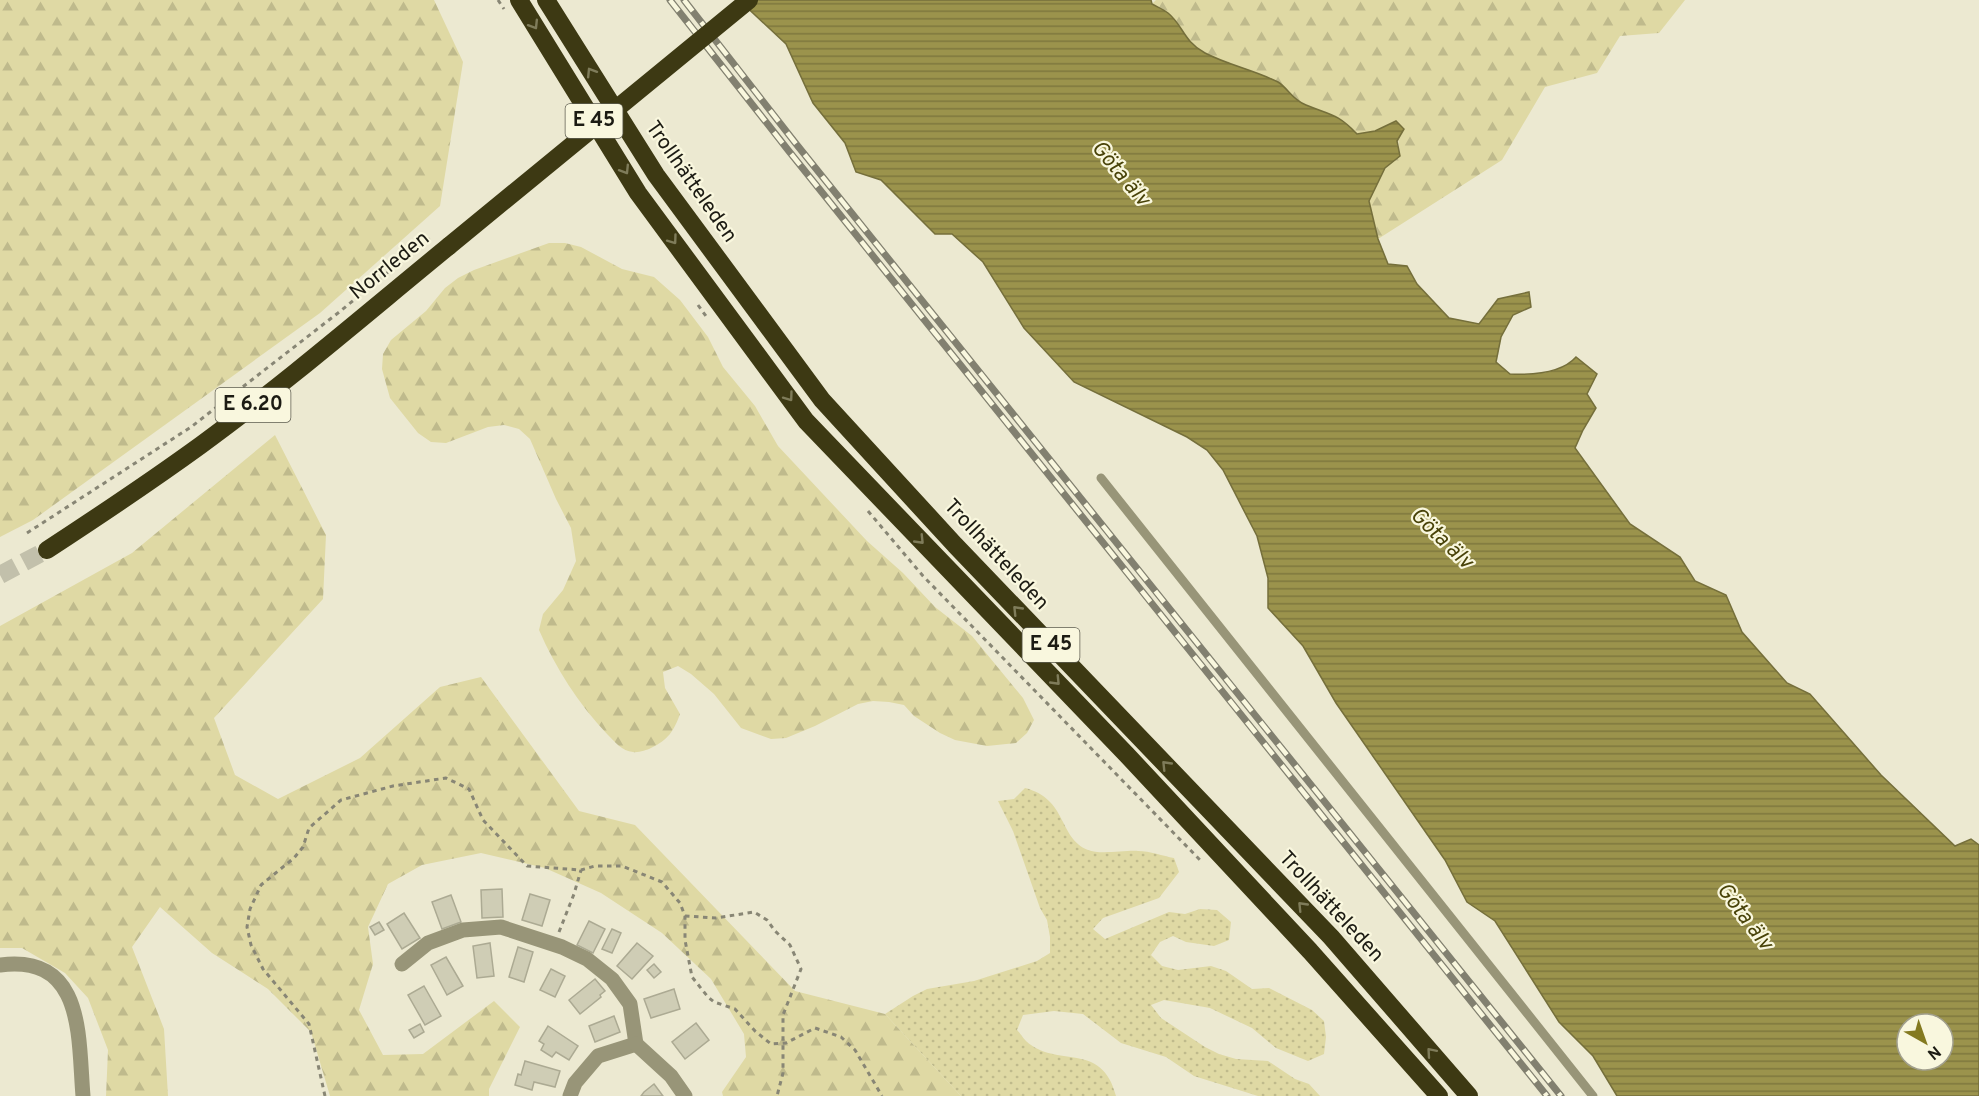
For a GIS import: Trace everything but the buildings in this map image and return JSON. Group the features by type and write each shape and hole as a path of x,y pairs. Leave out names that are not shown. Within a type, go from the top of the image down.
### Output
{"highway":[{"name":"Trollhätteleden","path":"519,0 638,193 806,421 1127,754 1310,951 1438,1096"},
{"name":"Trollhätteleden","path":"546,0 656,175 822,400 955,545 1331,937 1469,1096"},
{"name":"Norrleden","path":"46,550 123,500 202,444 320,352 749,0"}],"street":[{"path":"402,964 428,943 463,930 501,927 554,944 587,959 612,979 630,1004 636,1044 671,1076 685,1096"},
{"path":"0,965 12,963 33,965 56,978 71,999 75,1014 83,1096"},
{"path":"570,1096 575,1083 598,1056 636,1044"}],"lane":[{"path":"1101,478 1593,1096"}],"path":[{"path":"27,533 191,427 338,313 437,232"},
{"path":"554,944 581,870"},
{"path":"685,916 716,918 754,912 767,920 790,945 801,969 783,1015 783,1073 777,1096"}],"green space":[{"path":"0,0 434,0 463,62 440,206 320,313 33,520 0,537"},
{"path":"1156,0 1685,0 1659,33 1620,36 1597,73 1545,87 1502,160 1378,239 1369,201 1385,168 1400,156 1396,121 1375,131 1357,134 1338,118 1301,103 1277,82 1205,53 1187,38 1173,17 1152,4"},
{"path":"549,243 565,243 581,247 622,269 654,277 680,300 708,337 723,367 755,406 778,446 867,541 903,573 935,607 972,636 1023,698 1034,720 1027,733 1016,743 987,746 955,740 914,716 904,705 873,701 858,704 786,738 771,739 741,728 714,694 678,666 663,672 665,688 680,714 670,734 657,745 637,752 625,750 613,740 596,722 569,685 539,630 543,614 563,590 576,561 571,528 530,439 519,429 504,425 488,427 446,443 431,442 418,433 390,398 382,369 383,354 391,340 426,311 445,288 458,278"},
{"path":"275,435 326,535 323,599 214,718 235,775 278,799 360,758 440,687 481,677 579,811 635,825 795,991 885,1014 961,1096 723,1096 722,1092 746,1057 744,1034 711,979 662,933 601,893 545,868 481,853 422,865 388,884 368,927 373,964 359,1010 383,1055 423,1054 494,1001 520,1027 489,1089 489,1096 330,1096 311,1032 268,989 212,953 160,907 132,947 164,1029 168,1096 106,1096 108,1050 88,998 65,973 22,948 0,948 0,626 132,553"},
{"path":"1025,788 1039,793 1049,801 1072,837 1088,850 1143,851 1174,858 1179,872 1159,898 1103,918 1093,929 1105,939 1169,912 1185,914 1200,909 1217,910 1231,922 1229,940 1214,946 1186,942 1173,936 1160,942 1151,955 1162,966 1178,970 1211,966 1226,971 1252,989 1269,988 1312,1010 1324,1021 1326,1037 1324,1054 1308,1061 1276,1048 1252,1028 1210,1008 1164,1000 1151,1005 1161,1018 1219,1054 1236,1059 1268,1061 1295,1079 1309,1084 1320,1096 1258,1096 1194,1076 1166,1057 1121,1043 1083,1014 1054,1011 1023,1015 1017,1030 1026,1041 1038,1049 1051,1054 1089,1061 1100,1068 1109,1079 1116,1096 961,1096 885,1014 927,989 974,981 1037,961 1050,953 1047,920 1040,908 1013,831 998,801 1014,799"}],"water":[{"name":"Göta älv","path":"739,0 1151,0 1152,4 1173,18 1192,43 1205,53 1278,82 1301,103 1338,118 1357,134 1375,131 1396,121 1404,129 1397,141 1400,156 1385,168 1369,201 1378,239 1388,264 1407,266 1417,284 1449,318 1479,324 1498,299 1529,292 1531,307 1513,315 1501,337 1496,362 1510,374 1527,374 1554,370 1570,363 1576,357 1597,374 1587,394 1596,408 1575,448 1630,524 1680,557 1695,581 1726,595 1742,632 1787,683 1810,694 1881,775 1955,846 1971,839 1979,845 1979,1096 1617,1096 1593,1056 1559,1022 1495,921 1467,902 1445,860 1336,703 1303,646 1268,608 1268,578 1257,536 1223,470 1207,450 1187,437 1074,382 1024,328 983,262 952,234 935,234 881,180 856,172 845,143 813,103 786,44"}],"tunnel":[{"path":"0,575 47,550"}],"railway":[{"path":"670,0 1547,1096"},
{"path":"684,0 797,145 1561,1096"}]}
